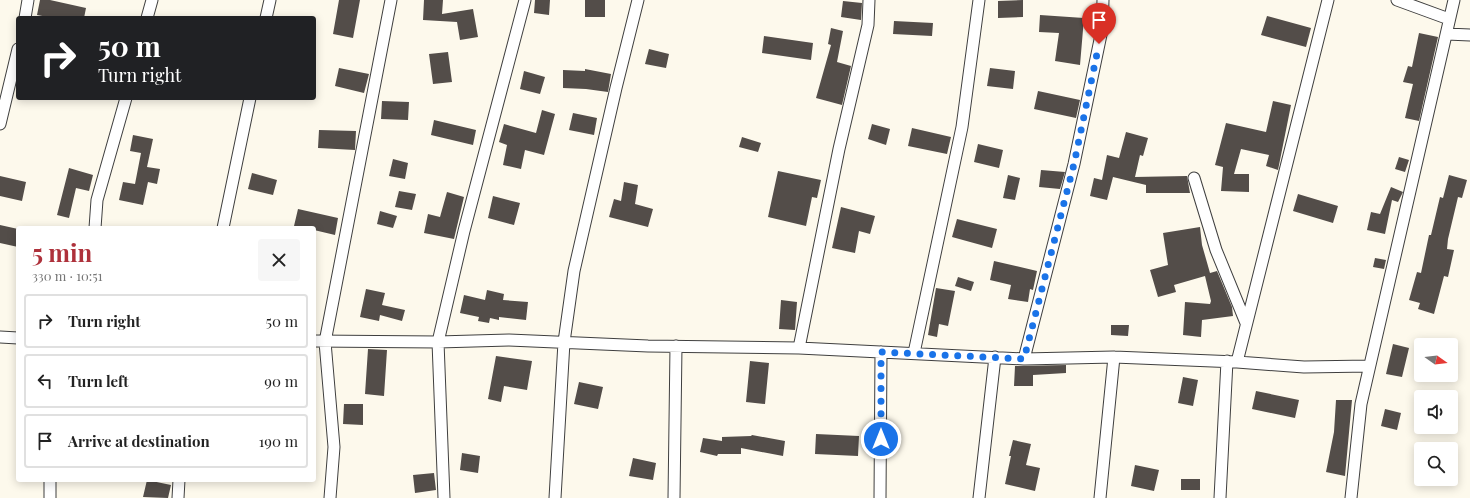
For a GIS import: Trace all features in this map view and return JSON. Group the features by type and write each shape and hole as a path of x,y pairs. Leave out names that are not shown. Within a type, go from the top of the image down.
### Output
{"street":[{"path":"24,16 28,0"},
{"path":"148,16 152,0"},
{"path":"266,16 270,0"},
{"path":"330,498 334,447 319,341 391,0"},
{"path":"444,498 438,342 464,231 512,53 524,0"},
{"path":"555,498 564,342 574,271 638,0"},
{"path":"799,348 839,149 868,25 869,0"},
{"path":"914,353 962,127 979,0"},
{"path":"1024,359 1074,164 1102,30 1103,0"},
{"path":"1220,498 1232,362 1246,323 1328,0"},
{"path":"1397,0 1450,20"},
{"path":"1351,498 1361,404 1454,0"},
{"path":"1446,34 1470,35"},
{"path":"0,124 16,57"},
{"path":"95,226 99,193 125,100"},
{"path":"223,226 250,100"},
{"path":"1194,178 1216,250 1246,323"},
{"path":"0,337 16,338"},
{"path":"319,341 438,342 509,340 676,346 799,348 1024,359 1114,357 1232,362 1304,367 1370,366"},
{"path":"674,498 676,346"},
{"path":"880,498 881,352"},
{"path":"979,498 995,357"},
{"path":"1100,498 1114,357"},
{"path":"50,482 50,498"},
{"path":"178,498 179,482"}],"building":[{"path":"40,0 50,0 86,8 84,16 37,15"},
{"path":"339,0 360,0 353,38 333,34"},
{"path":"424,0 443,0 442,14 473,9 478,37 460,40 457,22 423,20"},
{"path":"535,0 550,0 549,15 534,13"},
{"path":"585,0 605,0 605,17 585,17"},
{"path":"1023,0 1023,17 998,18 998,1"},
{"path":"843,1 862,3 861,20 841,17"},
{"path":"1040,15 1084,18 1080,65 1055,61 1059,33 1039,32"},
{"path":"1267,16 1311,28 1306,47 1261,35"},
{"path":"894,21 933,23 932,36 893,34"},
{"path":"831,28 843,31 837,62 851,66 842,105 816,98 831,45 828,44"},
{"path":"1419,33 1438,37 1419,121 1405,118 1413,84 1403,82 1408,66 1412,67"},
{"path":"764,36 813,43 811,60 762,53"},
{"path":"649,49 669,54 666,68 645,64"},
{"path":"448,52 452,82 433,84 429,54"},
{"path":"339,68 369,74 364,93 335,86"},
{"path":"990,68 1015,71 1013,89 987,86"},
{"path":"585,69 611,74 608,92 563,88 563,70 585,71"},
{"path":"524,71 545,77 540,94 520,89"},
{"path":"1038,91 1080,100 1076,118 1034,109"},
{"path":"382,101 409,102 408,120 381,119"},
{"path":"1273,101 1291,105 1278,170 1266,166 1269,155 1241,149 1234,174 1249,174 1249,192 1221,191 1223,167 1215,165 1226,123 1266,132"},
{"path":"542,110 555,114 544,155 525,150 521,169 503,165 507,145 499,142 504,124 536,133"},
{"path":"573,113 597,118 594,135 569,130"},
{"path":"434,120 476,130 473,145 431,135"},
{"path":"872,124 890,129 886,145 868,139"},
{"path":"912,128 951,137 947,154 908,146"},
{"path":"319,130 356,131 355,150 318,148"},
{"path":"1126,132 1148,138 1143,156 1140,155 1135,177 1187,176 1190,193 1146,193 1146,185 1113,177 1107,200 1090,196 1094,178 1102,180 1107,155 1119,158"},
{"path":"133,135 153,139 147,167 160,169 157,184 148,182 143,205 119,200 123,182 135,184 141,153 130,151"},
{"path":"742,137 761,143 758,152 739,147"},
{"path":"978,144 1003,150 999,168 974,162"},
{"path":"1399,157 1409,160 1405,172 1395,169"},
{"path":"393,159 408,163 405,179 389,176"},
{"path":"69,168 93,175 89,191 76,188 69,218 57,215"},
{"path":"1041,170 1065,172 1060,189 1039,187"},
{"path":"778,171 821,180 817,198 812,197 806,226 768,217"},
{"path":"252,173 277,180 273,195 248,189"},
{"path":"1008,175 1020,178 1015,200 1003,198"},
{"path":"1449,175 1467,180 1462,198 1458,197 1448,239 1447,249 1454,250 1448,277 1444,276 1434,314 1418,309 1420,303 1409,300 1417,272 1421,273 1429,235 1431,235 1440,197 1443,198"},
{"path":"0,176 26,182 22,201 0,196"},
{"path":"624,182 638,185 635,204 653,209 648,227 609,217 614,199 621,201"},
{"path":"1391,187 1403,192 1398,202 1392,200 1385,234 1367,230 1371,212 1380,214"},
{"path":"399,191 416,194 412,210 395,207"},
{"path":"447,192 464,197 454,239 424,233 428,214 440,217"},
{"path":"1298,194 1338,206 1333,223 1293,211"},
{"path":"493,196 520,203 514,225 488,218"},
{"path":"841,207 875,216 870,234 859,231 855,253 832,248"},
{"path":"298,209 338,218 335,235 316,230 316,226 294,226"},
{"path":"380,211 397,216 393,228 377,224"},
{"path":"957,219 997,229 992,248 952,237"},
{"path":"0,225 16,229 16,247 0,243"},
{"path":"1200,227 1202,245 1210,273 1217,271 1232,307 1233,316 1202,320 1201,337 1183,335 1185,302 1210,304 1211,301 1205,276 1174,285 1176,292 1158,297 1150,270 1168,265 1163,233"},
{"path":"1375,258 1386,260 1384,269 1373,267"},
{"path":"994,261 1037,271 1033,290 1030,289 1028,302 1008,299 1011,285 990,280"},
{"path":"958,277 974,282 971,291 955,286"},
{"path":"936,288 955,291 948,326 939,324 937,337 928,335"},
{"path":"366,289 385,293 382,305 405,310 402,321 380,315 379,321 360,317"},
{"path":"487,290 504,294 503,300 528,302 526,320 499,317 499,320 490,318 489,323 478,321 479,317 460,313 464,295 485,300"},
{"path":"781,300 797,302 795,330 779,329"},
{"path":"1111,325 1129,325 1128,336 1111,335"},
{"path":"1393,344 1409,348 1402,377 1386,374"},
{"path":"368,349 387,350 384,396 365,394"},
{"path":"496,356 532,361 527,390 504,386 501,402 488,399"},
{"path":"750,361 769,363 765,404 746,402"},
{"path":"1066,365 1066,373 1033,375 1033,386 1014,386 1015,366"},
{"path":"1183,377 1198,380 1193,406 1178,403"},
{"path":"579,382 603,387 598,409 574,404"},
{"path":"1256,391 1299,400 1295,418 1252,409"},
{"path":"1336,400 1352,400 1345,476 1326,472 1334,432"},
{"path":"344,404 363,404 363,425 343,424"},
{"path":"1385,409 1401,413 1397,430 1381,426"},
{"path":"816,434 859,436 858,456 815,454"},
{"path":"752,435 785,441 783,456 741,448 741,454 718,454 717,456 700,452 703,438 722,441 722,437"},
{"path":"1013,440 1031,444 1026,465 1040,468 1035,491 1005,484"},
{"path":"462,453 480,456 478,473 460,470"},
{"path":"633,458 656,463 653,480 629,476"},
{"path":"1135,465 1159,470 1154,491 1131,486"},
{"path":"434,473 436,490 415,493 413,475"},
{"path":"1181,479 1200,479 1200,490 1181,490"},
{"path":"147,482 157,482 171,485 168,498 143,497"}],"route":[{"path":"881,439 881,352 1024,359 1074,164 1099,44"}]}
